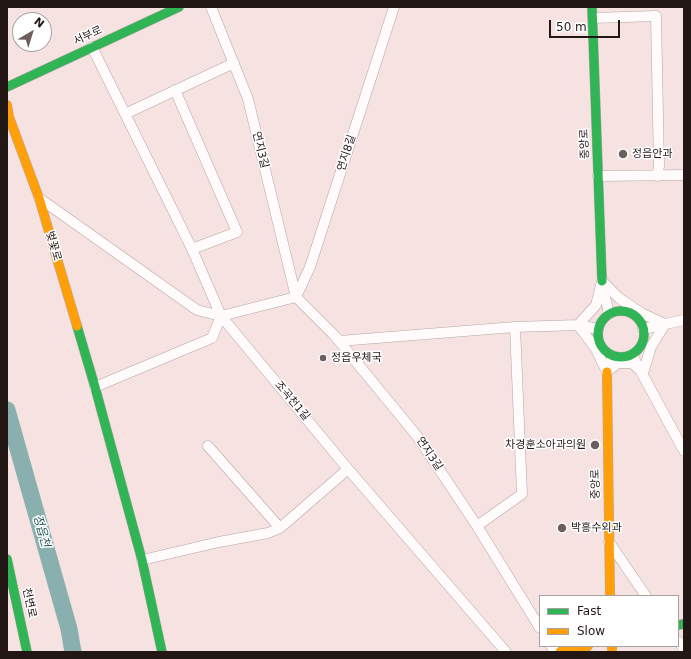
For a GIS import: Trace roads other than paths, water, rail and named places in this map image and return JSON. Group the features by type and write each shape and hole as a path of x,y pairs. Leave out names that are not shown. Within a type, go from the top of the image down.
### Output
{"street":[{"name":"서부로","path":"7,87 179,7"},
{"name":"연지3길","path":"211,7 248,98 296,297 339,341 417,436 477,526 539,626"},
{"name":"연지8길","path":"296,297 310,267 394,7"},
{"name":"중앙로","path":"592,7 602,281"},
{"path":"592,18 656,16 659,166 657,176"},
{"name":"조곡천1길","path":"92,47 192,249 221,316 348,469 506,652"},
{"path":"125,114 234,63"},
{"path":"175,90 237,232 192,249"},
{"name":"벚꽃로","path":"7,105 9,116 39,198 95,387 142,560 162,652"},
{"path":"598,176 684,175"},
{"path":"39,198 197,310 221,316 296,297"},
{"path":"602,281 609,314"},
{"path":"602,281 619,298 641,313 666,324"},
{"path":"578,325 596,305 602,281"},
{"path":"622,311 631,314 639,321 643,329 644,336 642,344 632,355 625,358 613,356 608,353 602,347 598,339 598,329 601,323 606,316 614,312 622,311"},
{"path":"95,387 212,338 221,316"},
{"path":"643,329 684,320"},
{"path":"643,373 651,347 666,324"},
{"path":"578,325 596,349 607,372"},
{"path":"339,341 515,328 578,325 598,329"},
{"path":"477,526 522,494 515,328"},
{"path":"632,355 684,451"},
{"path":"607,372 613,356"},
{"path":"607,372 618,363 632,363 643,373"},
{"name":"중앙로","path":"607,372 610,595"},
{"path":"208,446 280,528"},
{"path":"142,560 219,542 268,533 280,528 348,469"},
{"path":"609,542 645,595"},
{"name":"천변로","path":"7,559 20,615 26,652"},
{"path":"560,652 583,647"}],"waterway":[{"name":"정읍천","path":"7,410 69,629 73,652"}],"place":[{"name":"정읍안과","path":"623,154"},
{"name":"정읍우체국","path":"323,358"},
{"name":"차경훈소아과의원","path":"595,445"},
{"name":"박흥수외과","path":"562,528"}]}
